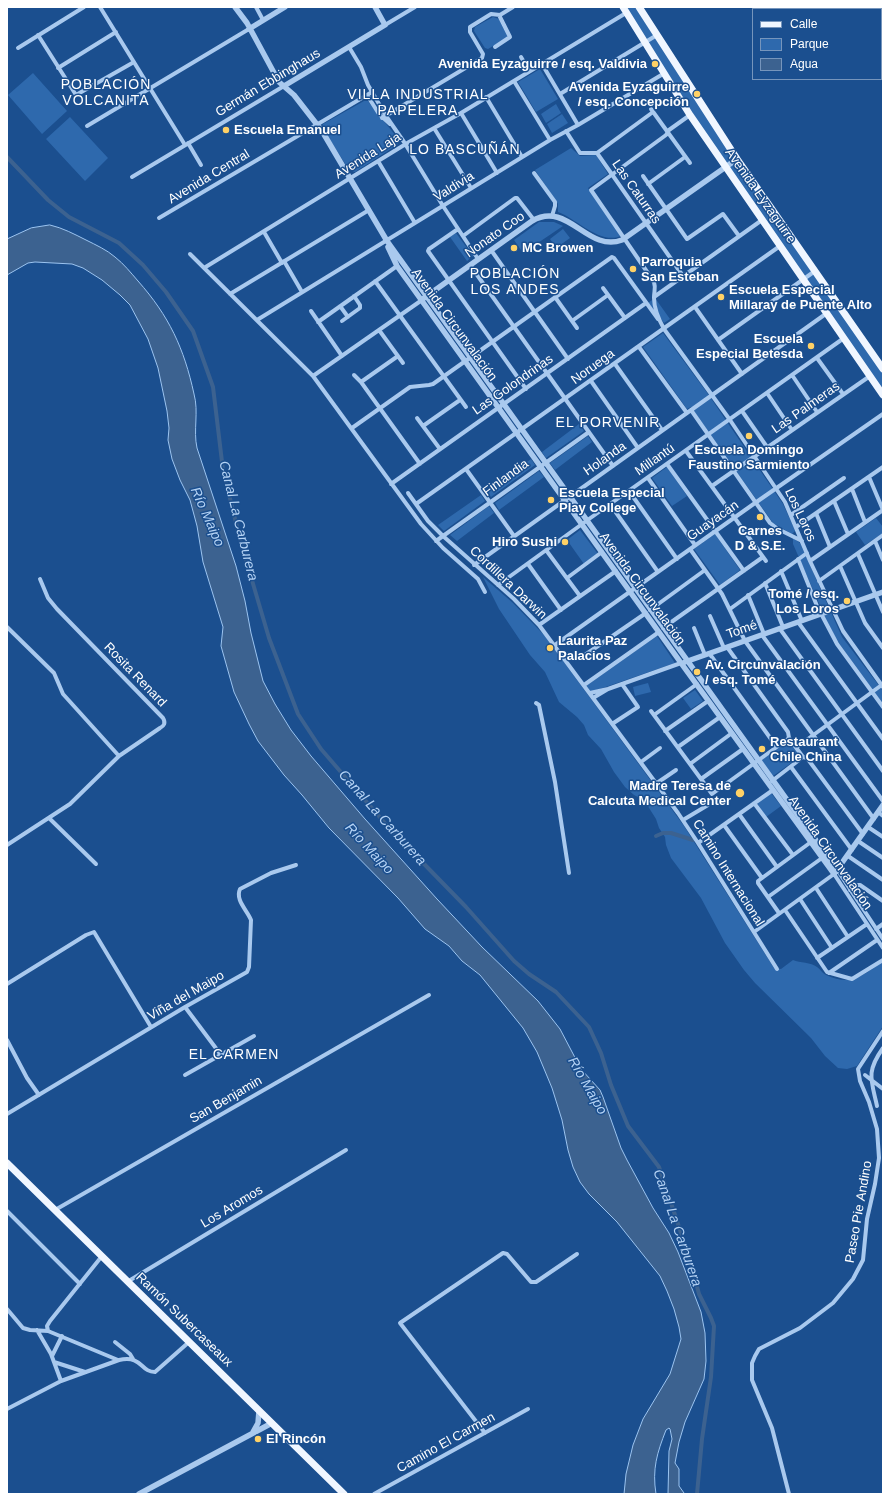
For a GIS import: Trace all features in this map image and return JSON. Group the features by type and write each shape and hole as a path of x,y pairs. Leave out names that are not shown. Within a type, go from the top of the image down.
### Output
{"main road":[{"name":"Avenida Eyzaguirre","path":"639,7 737,158 883,369"},
{"name":"Avenida Eyzaguirre","path":"625,10 663,74 690,115 883,394"},
{"name":"Ramón Subercaseaux","path":"7,1163 344,1494"}],"street":[{"path":"18,48 84,7"},
{"path":"100,7 150,88 201,165"},
{"name":"Avenida Circunvalación","path":"235,7 279,82 291,91 317,124 387,241 424,298 836,873 883,948"},
{"path":"256,7 263,20"},
{"path":"87,126 285,7"},
{"path":"375,7 385,25"},
{"name":"Germán Ebbinghaus","path":"132,177 415,7"},
{"path":"384,117 481,58 483,56 470,29 472,25 491,14 498,15 513,7"},
{"name":"Avenida Laja","path":"204,268 406,144 529,72 625,10"},
{"path":"495,47 510,37 498,15"},
{"path":"58,68 116,32"},
{"path":"38,35 76,96 134,62"},
{"path":"560,94 657,35"},
{"path":"349,47 360,65 366,82 384,117"},
{"path":"521,57 529,72"},
{"path":"542,64 578,125"},
{"name":"Valdivia","path":"257,320 550,140 663,74"},
{"path":"514,80 550,140"},
{"name":"Avenida Central","path":"159,218 372,92"},
{"path":"367,95 406,144 443,206 478,259"},
{"path":"486,97 522,157"},
{"path":"597,153 652,111 690,163"},
{"path":"461,113 497,173"},
{"path":"612,174 666,135 667,132 690,115"},
{"path":"434,128 471,188"},
{"name":"Las Caturras","path":"566,131 580,153 597,153 683,276"},
{"path":"648,184 685,157"},
{"path":"534,173 555,202 552,216 567,220 599,240 612,242 624,239 737,158"},
{"path":"378,161 415,223"},
{"name":"Los Loros","path":"612,174 591,190 654,282 656,287 654,297 660,320 664,328 730,420 785,502 819,581 846,637 883,685"},
{"path":"643,176 687,239 723,214 739,236"},
{"path":"462,236 516,198 534,220"},
{"path":"230,294 369,210"},
{"name":"Nonato Coo","path":"314,376 534,220 552,216"},
{"path":"654,297 762,220"},
{"path":"458,229 428,250 526,389"},
{"path":"264,232 302,292"},
{"name":"Avenida Circunvalación","path":"387,241 397,266 424,298"},
{"name":"Noruega","path":"416,504 780,246"},
{"path":"491,250 568,358"},
{"path":"190,254 314,376 418,520 436,541 478,579 485,592"},
{"name":"Los Loros","path":"555,297 612,257 660,320"},
{"path":"470,265 613,466"},
{"path":"318,322 397,266"},
{"path":"718,340 815,271"},
{"path":"375,281 466,407"},
{"path":"604,288 624,318"},
{"path":"572,321 608,295"},
{"path":"342,321 361,307 354,296"},
{"path":"352,428 410,387 430,385 555,297 577,328"},
{"name":"Las Golondrinas","path":"391,484 646,303"},
{"path":"340,306 348,317"},
{"path":"694,307 742,374"},
{"path":"311,311 342,356"},
{"name":"Holanda","path":"474,565 827,313"},
{"path":"379,330 403,363"},
{"name":"Millantú","path":"498,585 584,522 629,492 844,338"},
{"path":"639,346 708,435 772,525 802,541"},
{"path":"361,382 398,356"},
{"path":"817,358 843,394"},
{"path":"615,364 662,430"},
{"path":"354,375 361,382 420,464"},
{"path":"792,375 817,412"},
{"name":"Las Palmeras","path":"712,486 870,376"},
{"path":"590,381 638,448"},
{"path":"767,393 792,430"},
{"path":"424,426 460,400"},
{"path":"742,411 766,448"},
{"name":"Guayacán","path":"555,645 883,414"},
{"path":"418,418 440,449"},
{"name":"Finlandia","path":"436,541 589,432"},
{"path":"686,450 766,562"},
{"path":"667,464 744,571"},
{"path":"796,527 883,467"},
{"path":"466,469 514,536"},
{"path":"810,561 883,510 869,477"},
{"path":"648,478 695,545"},
{"path":"791,515 844,478"},
{"path":"852,489 865,522"},
{"path":"629,492 677,559"},
{"name":"Cordillera Darwin","path":"408,493 443,536 498,585 539,625 590,693"},
{"path":"834,501 848,534"},
{"path":"610,504 658,572"},
{"path":"816,513 830,547"},
{"name":"Avenida Circunvalación","path":"584,522 602,552 632,590"},
{"path":"819,581 883,535"},
{"path":"875,541 883,560"},
{"path":"690,549 730,609 745,641 874,819"},
{"path":"546,550 580,596"},
{"path":"567,578 602,552"},
{"path":"730,609 807,553"},
{"path":"858,554 883,612"},
{"path":"584,685 763,557"},
{"path":"798,559 822,614 838,644 883,707"},
{"path":"528,564 561,610"},
{"path":"840,566 867,626 883,648"},
{"path":"579,659 705,570"},
{"path":"539,625 616,571"},
{"path":"781,571 800,621 883,739"},
{"name":"Rosita Renard","path":"7,845 77,798 119,756 164,726 164,720 57,609 48,598 40,579"},
{"path":"764,583 782,628 883,771"},
{"name":"Tomé","path":"593,698 608,689 883,592"},
{"path":"748,595 763,634 883,801"},
{"path":"710,616 725,648 788,732 789,738 803,757 807,758 863,834"},
{"path":"7,627 54,673 62,694 119,756"},
{"path":"694,628 707,654 776,746"},
{"name":"Avenida Circunvalación","path":"684,662 696,684 743,749 756,761"},
{"path":"612,724 638,707 622,684"},
{"path":"654,715 696,684"},
{"path":"797,747 883,685"},
{"name":"Tomé","path":"590,693 608,689"},
{"name":"Camino Internacional","path":"590,693 683,820 777,969"},
{"path":"666,731 708,700"},
{"path":"536,703 540,705 548,742 569,873"},
{"path":"651,711 712,794 789,738"},
{"path":"678,747 720,717"},
{"path":"690,764 732,733"},
{"path":"641,762 660,748"},
{"path":"701,779 743,749"},
{"path":"771,782 803,757"},
{"path":"791,767 852,850"},
{"path":"657,783 676,770"},
{"name":"Avenida Circunvalación","path":"771,782 773,790 822,858 850,890 883,939"},
{"path":"698,843 773,790"},
{"path":"754,803 793,855"},
{"path":"683,820 708,805"},
{"path":"754,932 836,873 874,819 881,814 883,805"},
{"path":"739,814 777,866"},
{"path":"49,818 96,864"},
{"path":"724,825 762,878"},
{"path":"868,827 883,837"},
{"path":"858,841 883,858"},
{"path":"779,913 757,882 811,842"},
{"path":"848,856 883,880"},
{"path":"768,897 822,858"},
{"name":"Viña del Maipo","path":"7,1114 248,970 251,920 239,900 238,894 240,889 271,873 296,865"},
{"path":"850,890 857,885 883,901"},
{"path":"816,888 848,937"},
{"path":"800,899 832,948"},
{"path":"784,910 825,971 849,979 854,979 883,960"},
{"path":"817,958 867,924"},
{"path":"876,929 883,924"},
{"path":"7,984 86,935 94,932 152,1027"},
{"path":"829,973 878,940"},
{"name":"San Benjamin","path":"54,1210 429,995"},
{"path":"185,1007 221,1055"},
{"name":"Paseo Pie Andino","path":"789,1494 772,1428 752,1380 752,1363 754,1356 759,1349 800,1328 833,1303 853,1279 863,1260 867,1219 876,1184 879,1158 877,1129 869,1102 860,1081 858,1069 883,1031"},
{"path":"185,1075 254,1036"},
{"path":"7,1040 27,1078 39,1095"},
{"path":"877,1106 871,1079 873,1063 883,1048"},
{"path":"865,1075 882,1088 874,1092"},
{"name":"Los Aromos","path":"127,1282 346,1150"},
{"path":"7,1211 80,1284"},
{"path":"485,1434 400,1323 503,1253 507,1254 530,1282 533,1283 577,1254"},
{"path":"48,1331 50,1321 102,1256"},
{"path":"7,1309 23,1328 48,1331 119,1360"},
{"path":"37,1330 52,1356 62,1381"},
{"path":"52,1356 62,1336"},
{"path":"115,1342 130,1354 133,1359"},
{"path":"7,1409 62,1381 126,1358 138,1361 150,1372 155,1372 189,1342"},
{"path":"54,1362 85,1372"},
{"name":"Camino El Carmen","path":"374,1494 528,1410"},
{"path":"252,1433 258,1423 259,1411"},
{"path":"139,1494 272,1423"}],"green space":[{"path":"627,7 635,7 738,165 883,373 883,394 730,170 649,48"},
{"path":"493,17 499,19 508,35 507,38 488,49 485,48 474,31 475,27"},
{"path":"540,69 558,99 536,112 518,82"},
{"path":"33,73 67,111 42,134 8,95"},
{"path":"364,101 368,101 399,141 397,145 355,172 349,170 322,127 323,124"},
{"path":"556,104 561,113 546,123 541,114"},
{"path":"562,114 568,123 552,133 547,124"},
{"path":"70,117 108,158 85,181 46,139"},
{"path":"571,148 580,156 596,155 608,174 588,188 621,236 613,238 597,234 558,212 558,204 535,170"},
{"path":"539,222 554,222 563,226 523,253 514,240"},
{"path":"563,229 570,238 556,248 550,239"},
{"path":"456,233 473,256 467,261 450,237"},
{"path":"655,298 670,319 664,323 648,303"},
{"path":"663,333 708,394 783,504 795,531 792,534 773,523 691,407 687,409 643,347"},
{"path":"579,424 584,431 546,458 542,452"},
{"path":"588,436 592,442 555,470 550,463"},
{"path":"531,459 535,465 491,497 486,491"},
{"path":"667,467 687,496 672,506 652,478"},
{"path":"539,471 544,477 499,510 495,503"},
{"path":"481,495 485,501 444,531 438,525"},
{"path":"489,506 494,513 457,541 450,535"},
{"path":"876,518 883,527 883,533 865,545 856,532"},
{"path":"580,530 598,554 584,564 567,540"},
{"path":"715,534 740,570 720,585 694,549"},
{"path":"793,538 800,543 842,637 883,691 883,704 836,639 793,544"},
{"path":"483,577 513,603 544,635 684,826 774,968 781,969 793,960 815,965 825,974 835,978 850,980 863,975 883,962 883,1026 857,1066 847,1069 838,1068 825,1056 811,1038 755,983 744,970 725,943 701,898 671,858 666,845 665,837 644,800 634,795 625,787 614,772 601,749 588,735 584,725 559,702 545,672 530,655 499,609"},
{"path":"657,636 675,663 591,692 586,686"},
{"path":"648,683 651,692 635,696 633,687"},
{"path":"695,690 703,701 691,709 683,698"},
{"path":"789,740 801,756 773,776 761,760"},
{"path":"771,793 781,806 766,817 757,803"},
{"path":"842,873 857,883 851,887 841,874"}],"water":[{"name":"Río Maipo","path":"50,225 68,231 108,252 118,260 149,294 174,333 190,377 195,401 197,448 236,566 263,681 291,730 311,756 365,819 437,899 482,947 538,1001 560,1029 581,1069 600,1090 621,1148 653,1208 669,1233 678,1252 701,1312 705,1333 706,1361 704,1379 685,1422 675,1463 679,1469 679,1486 684,1493 683,1494 668,1494 669,1451 672,1439 669,1428 666,1430 656,1461 656,1494 624,1494 626,1474 633,1445 643,1419 670,1374 681,1339 674,1309 660,1276 617,1222 589,1194 580,1182 573,1167 562,1120 552,1088 537,1052 523,1028 480,975 462,961 449,946 425,929 398,898 329,828 284,775 258,741 234,692 221,646 223,627 203,562 197,526 190,500 172,459 168,440 169,428 167,411 158,368 148,339 130,305 102,280 83,268 72,264 28,263 7,275 7,239 31,228"}],"waterway":[{"name":"Canal La Carburera","path":"7,157 48,200 69,217 119,243 143,265 166,292 193,331 213,387 223,470 241,543 269,638 298,714 321,749 390,829 466,907 514,961 529,974 556,992 589,1027 601,1053 611,1085 628,1126 659,1167 690,1260 699,1294 714,1326 711,1377 702,1439 697,1494"},
{"path":"656,836 663,833 671,833 693,840"}],"place":[{"name":"Avenida Eyzaguirre / esq. Valdivia","path":"655,64"},
{"name":"Avenida Eyzaguirre / esq. Concepción","path":"697,94"},
{"name":"Escuela Emanuel","path":"226,130"},
{"name":"MC Browen","path":"514,248"},
{"name":"Parroquia San Esteban","path":"633,269"},
{"name":"Escuela Especial Millaray de Puente Alto","path":"721,297"},
{"name":"Escuela Especial Betesda","path":"811,346"},
{"name":"Escuela Domingo Faustino Sarmiento","path":"749,436"},
{"name":"Escuela Especial Play College","path":"551,500"},
{"name":"Carnes D & S.E.","path":"760,517"},
{"name":"Hiro Sushi","path":"565,542"},
{"name":"Tomé / esq. Los Loros","path":"847,601"},
{"name":"Laurita Paz Palacios","path":"550,648"},
{"name":"Av. Circunvalación / esq. Tomé","path":"697,672"},
{"name":"Restaurant Chile China","path":"762,749"},
{"name":"Madre Teresa de Calcuta Medical Center","path":"740,793"},
{"name":"El Rincón","path":"258,1439"}],"district":[{"name":"POBLACIÓN VOLCANITA","path":"106,94"},
{"name":"VILLA INDUSTRIAL PAPELERA","path":"418,104"},
{"name":"LO BASCUÑÁN","path":"465,150"},
{"name":"POBLACIÓN LOS ANDES","path":"515,282"},
{"name":"EL PORVENIR","path":"608,423"},
{"name":"EL CARMEN","path":"234,1055"}]}
